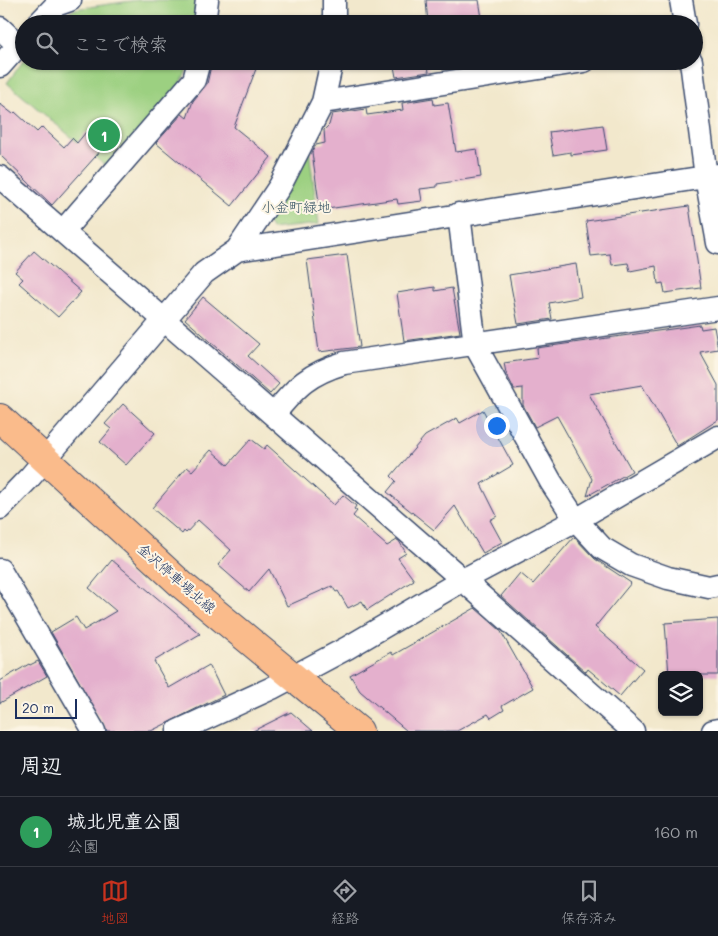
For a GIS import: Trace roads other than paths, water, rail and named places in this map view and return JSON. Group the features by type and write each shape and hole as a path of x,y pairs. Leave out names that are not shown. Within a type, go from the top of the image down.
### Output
{"main road":[{"name":"金沢停車場北線","path":"0,418 46,458 182,585 360,731"}],"street":[{"path":"48,15 65,0"},
{"path":"205,15 207,0"},
{"path":"334,0 334,15"},
{"path":"681,0 684,15"},
{"path":"0,28 15,38"},
{"path":"0,66 15,49"},
{"path":"62,232 194,80 197,70"},
{"path":"0,508 46,458 163,318 204,273 237,250 280,186 323,102 330,70"},
{"path":"323,102 527,70"},
{"path":"692,70 712,176 718,243"},
{"path":"237,250 712,176"},
{"path":"0,177 274,414 633,731"},
{"path":"459,214 475,346 550,482 576,520 602,548 631,565 668,578 709,587 718,585"},
{"path":"274,414 297,386 326,369 344,363 475,346 718,308"},
{"path":"179,731 295,676 347,648 463,580 576,520 718,437"},
{"path":"0,570 94,731"},
{"path":"713,731 718,730"}],"place":[{"name":"城北児童公園","path":"104,135"}],"park label":[{"name":"小金町緑地","path":"296,206"}]}
